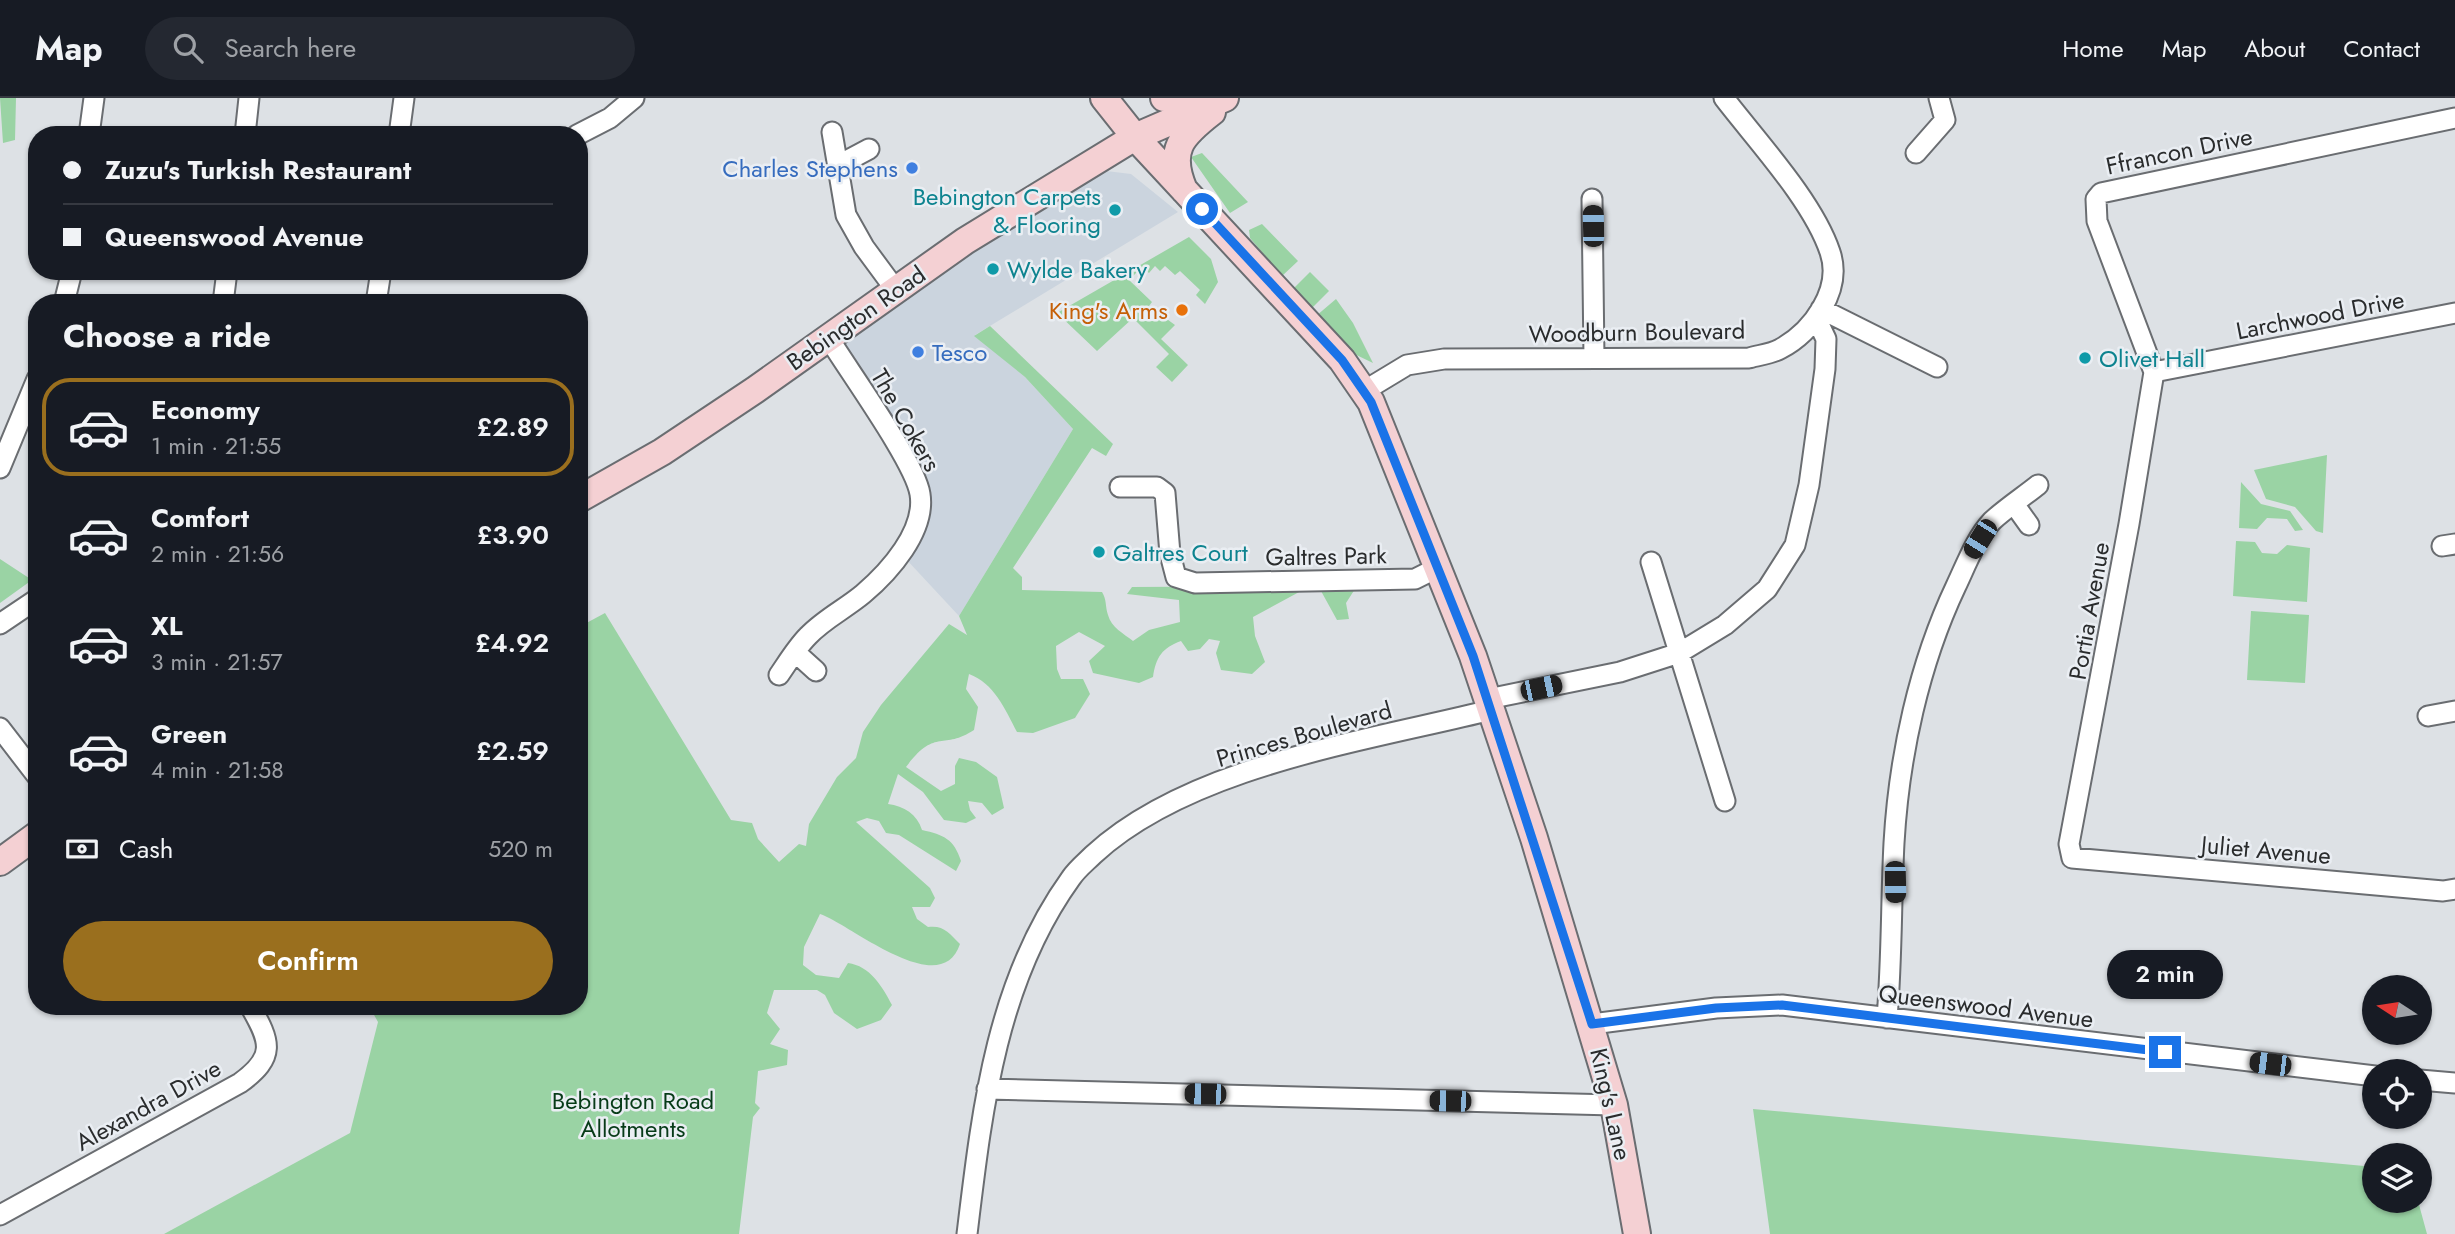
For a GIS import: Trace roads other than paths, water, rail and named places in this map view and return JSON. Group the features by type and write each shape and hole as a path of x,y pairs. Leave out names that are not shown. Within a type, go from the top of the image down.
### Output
{"street":[{"path":"90,126 94,98"},
{"path":"246,126 249,98"},
{"path":"400,126 404,98"},
{"path":"588,129 610,118 634,98"},
{"name":"King's Lane","path":"1104,98 1135,137 1342,360 1364,391 1399,464 1489,704 1592,1024 1614,1105 1637,1234"},
{"path":"1164,98 1195,98"},
{"path":"1185,192 1176,170 1179,146 1188,131 1228,98"},
{"name":"Bebington Road","path":"588,494 662,452 965,241 1135,137 1228,98"},
{"path":"1724,98 1812,214 1831,254 1831,286 1819,315 1937,367"},
{"path":"1916,153 1945,120 1939,98"},
{"name":"Ffrancon Drive","path":"2154,372 2097,222 2096,199 2101,193 2455,118"},
{"path":"832,132 846,215 864,247 895,289"},
{"path":"837,166 869,149"},
{"path":"1592,199 1594,358"},
{"name":"Larchwood Drive","path":"2154,372 2455,313"},
{"name":"Woodburn Boulevard","path":"1364,391 1406,365 1444,359 1749,358 1780,350 1819,315"},
{"name":"Princes Boulevard","path":"967,1234 987,1089 1003,1018 1034,940 1072,876 1115,835 1177,798 1266,765 1489,704 1620,672 1679,653 1725,625 1767,589 1795,545 1809,485 1825,369 1826,340 1819,315"},
{"name":"The Cokers","path":"779,675 807,636 864,594 890,568 917,520 920,495 908,464 828,337"},
{"name":"Portia Avenue","path":"2072,858 2069,844 2122,565 2154,372"},
{"path":"0,468 28,401"},
{"path":"1887,1018 1893,951 1894,843 1902,775 1934,636 1970,556 1991,522 2038,485"},
{"name":"Galtres Park","path":"1120,487 1157,487 1166,493 1170,554 1176,577 1195,583 1415,579 1439,567"},
{"path":"2014,504 2029,525"},
{"path":"1651,562 1725,801"},
{"path":"0,624 28,605"},
{"path":"795,652 816,671"},
{"path":"2428,716 2455,711"},
{"path":"0,728 28,764"},
{"path":"0,862 28,842"},
{"name":"Juliet Avenue","path":"2072,858 2443,891 2455,889"},
{"name":"Queenswood Avenue","path":"1592,1024 1716,1008 1782,1005 2362,1074"},
{"name":"Alexandra Drive","path":"0,1215 240,1083 258,1069 265,1060 267,1046 262,1027 255,1015"},
{"path":"2432,1081 2455,1083"},
{"path":"987,1089 1614,1105"}],"place":[{"name":"Charles Stephens","path":"912,168"},
{"name":"Bebington Carpets & Flooring","path":"1115,210"},
{"name":"Wylde Bakery","path":"993,269"},
{"name":"King's Arms","path":"1182,310"},
{"name":"Tesco","path":"918,352"},
{"name":"Olivet Hall","path":"2085,358"},
{"name":"Galtres Court","path":"1099,552"}],"park label":[{"name":"Bebington Road Allotments","path":"633,1114"}]}
